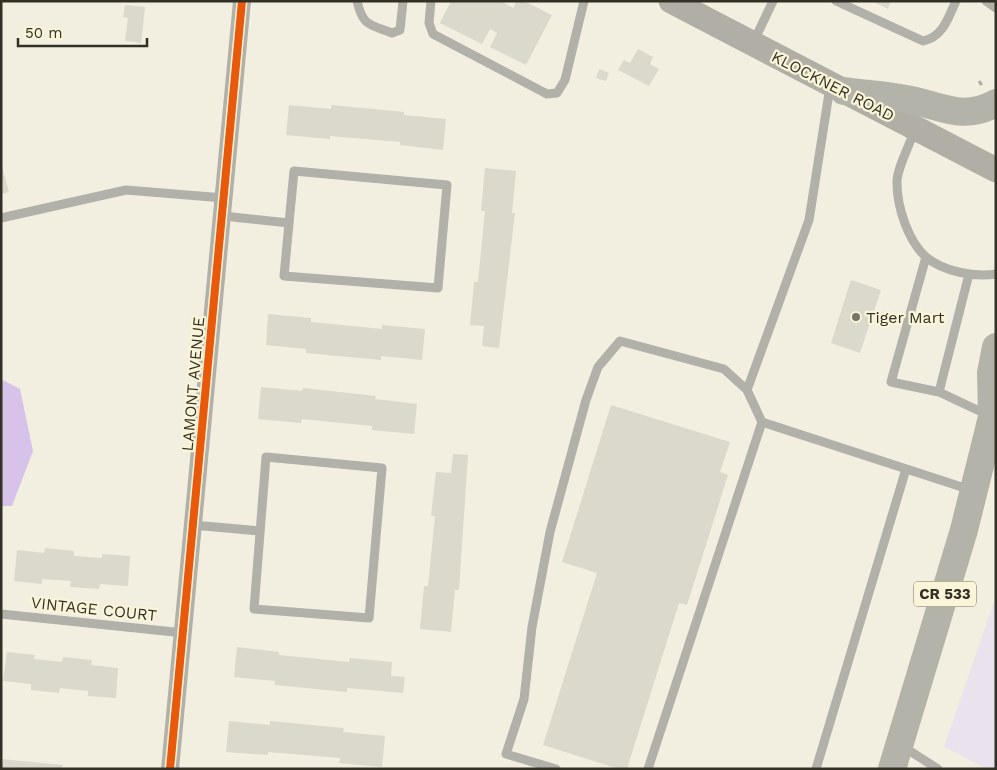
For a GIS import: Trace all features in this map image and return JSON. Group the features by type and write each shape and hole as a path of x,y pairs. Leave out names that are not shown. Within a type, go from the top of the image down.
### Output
{"main road":[{"name":"KLOCKNER ROAD","path":"671,1 996,170"},
{"path":"837,88 907,99 948,111 981,111 996,103"},
{"name":"CR 533","path":"896,757 974,491 994,415 991,374 996,347"}],"street":[{"name":"LAMONT AVENUE","path":"170,769 242,1"}],"lane":[{"path":"358,1 364,22 392,33 400,30 403,1"},
{"path":"431,1 429,23 433,34 547,94 557,93 564,80 584,1"},
{"path":"752,44 773,1"},
{"path":"836,1 923,41 933,39 942,30 956,1"},
{"path":"986,1 996,8"},
{"path":"747,390 808,220 837,88"},
{"path":"916,128 896,182 904,224 926,257 956,272 980,276 996,274"},
{"path":"294,171 447,185 438,288 284,276 289,223 294,171"},
{"path":"1,218 126,190 224,198"},
{"path":"223,216 289,223"},
{"path":"926,257 891,382 939,392 994,415"},
{"path":"939,392 969,274"},
{"path":"556,769 506,754 524,699 532,627 550,532 586,400 598,367 620,341 724,369 747,390 762,422 648,769"},
{"path":"762,422 974,491"},
{"path":"266,457 382,468 369,618 254,609 260,531 266,457"},
{"path":"816,769 906,468"},
{"path":"193,525 260,531"},
{"name":"VINTAGE COURT","path":"1,614 184,633"},
{"path":"896,757 938,769"}],"shaded area":[{"path":"1,379 20,389 33,451 12,506 1,506"},
{"path":"996,596 996,769 987,769 944,747"}],"building":[{"path":"451,1 501,1 513,8 517,1 524,1 552,15 526,65 490,47 497,33 490,29 482,44 440,23"},
{"path":"872,1 891,1 888,9"},
{"path":"125,5 145,7 141,43 125,41 128,18 123,17"},
{"path":"638,49 653,57 650,64 659,69 649,86 618,70 624,60 630,63"},
{"path":"599,69 609,73 606,81 596,78"},
{"path":"289,105 331,109 331,105 404,112 404,115 446,119 443,150 400,145 400,142 330,136 330,139 286,135"},
{"path":"1,163 9,192 1,194"},
{"path":"485,168 516,171 512,213 515,213 499,348 482,346 484,326 470,325 474,282 478,282 485,211 481,211"},
{"name":"Tiger Mart","path":"851,280 881,290 860,353 831,343"},
{"path":"268,314 311,318 311,322 382,329 382,325 425,329 422,360 381,356 381,360 306,353 306,349 266,345"},
{"path":"261,387 302,391 303,388 376,396 375,399 417,404 414,434 372,430 372,426 302,419 301,423 258,419"},
{"path":"611,405 730,442 720,472 728,475 687,605 679,603 627,769 619,769 543,745 597,573 562,562"},
{"path":"453,454 468,455 459,590 455,590 451,632 420,629 424,586 428,586 435,516 431,516 436,472 451,473"},
{"path":"45,548 74,551 74,556 102,558 102,554 130,556 128,586 100,584 99,589 70,587 71,581 42,579 42,584 14,581 17,550 44,553"},
{"path":"237,647 279,652 279,655 349,662 350,658 392,662 391,676 405,677 403,693 347,688 347,692 275,685 275,681 234,677"},
{"path":"7,652 35,655 34,659 62,662 63,657 92,660 91,665 118,668 116,698 88,696 88,691 60,688 59,693 31,690 31,684 3,681"},
{"path":"229,721 270,725 270,721 344,728 343,732 385,736 382,767 339,763 340,758 268,752 268,755 226,752"},
{"path":"1,759 63,765 62,769 1,769"}],"cycle path":[{"path":"170,769 242,1"}],"place":[{"name":"Tiger Mart","path":"856,317"}]}
